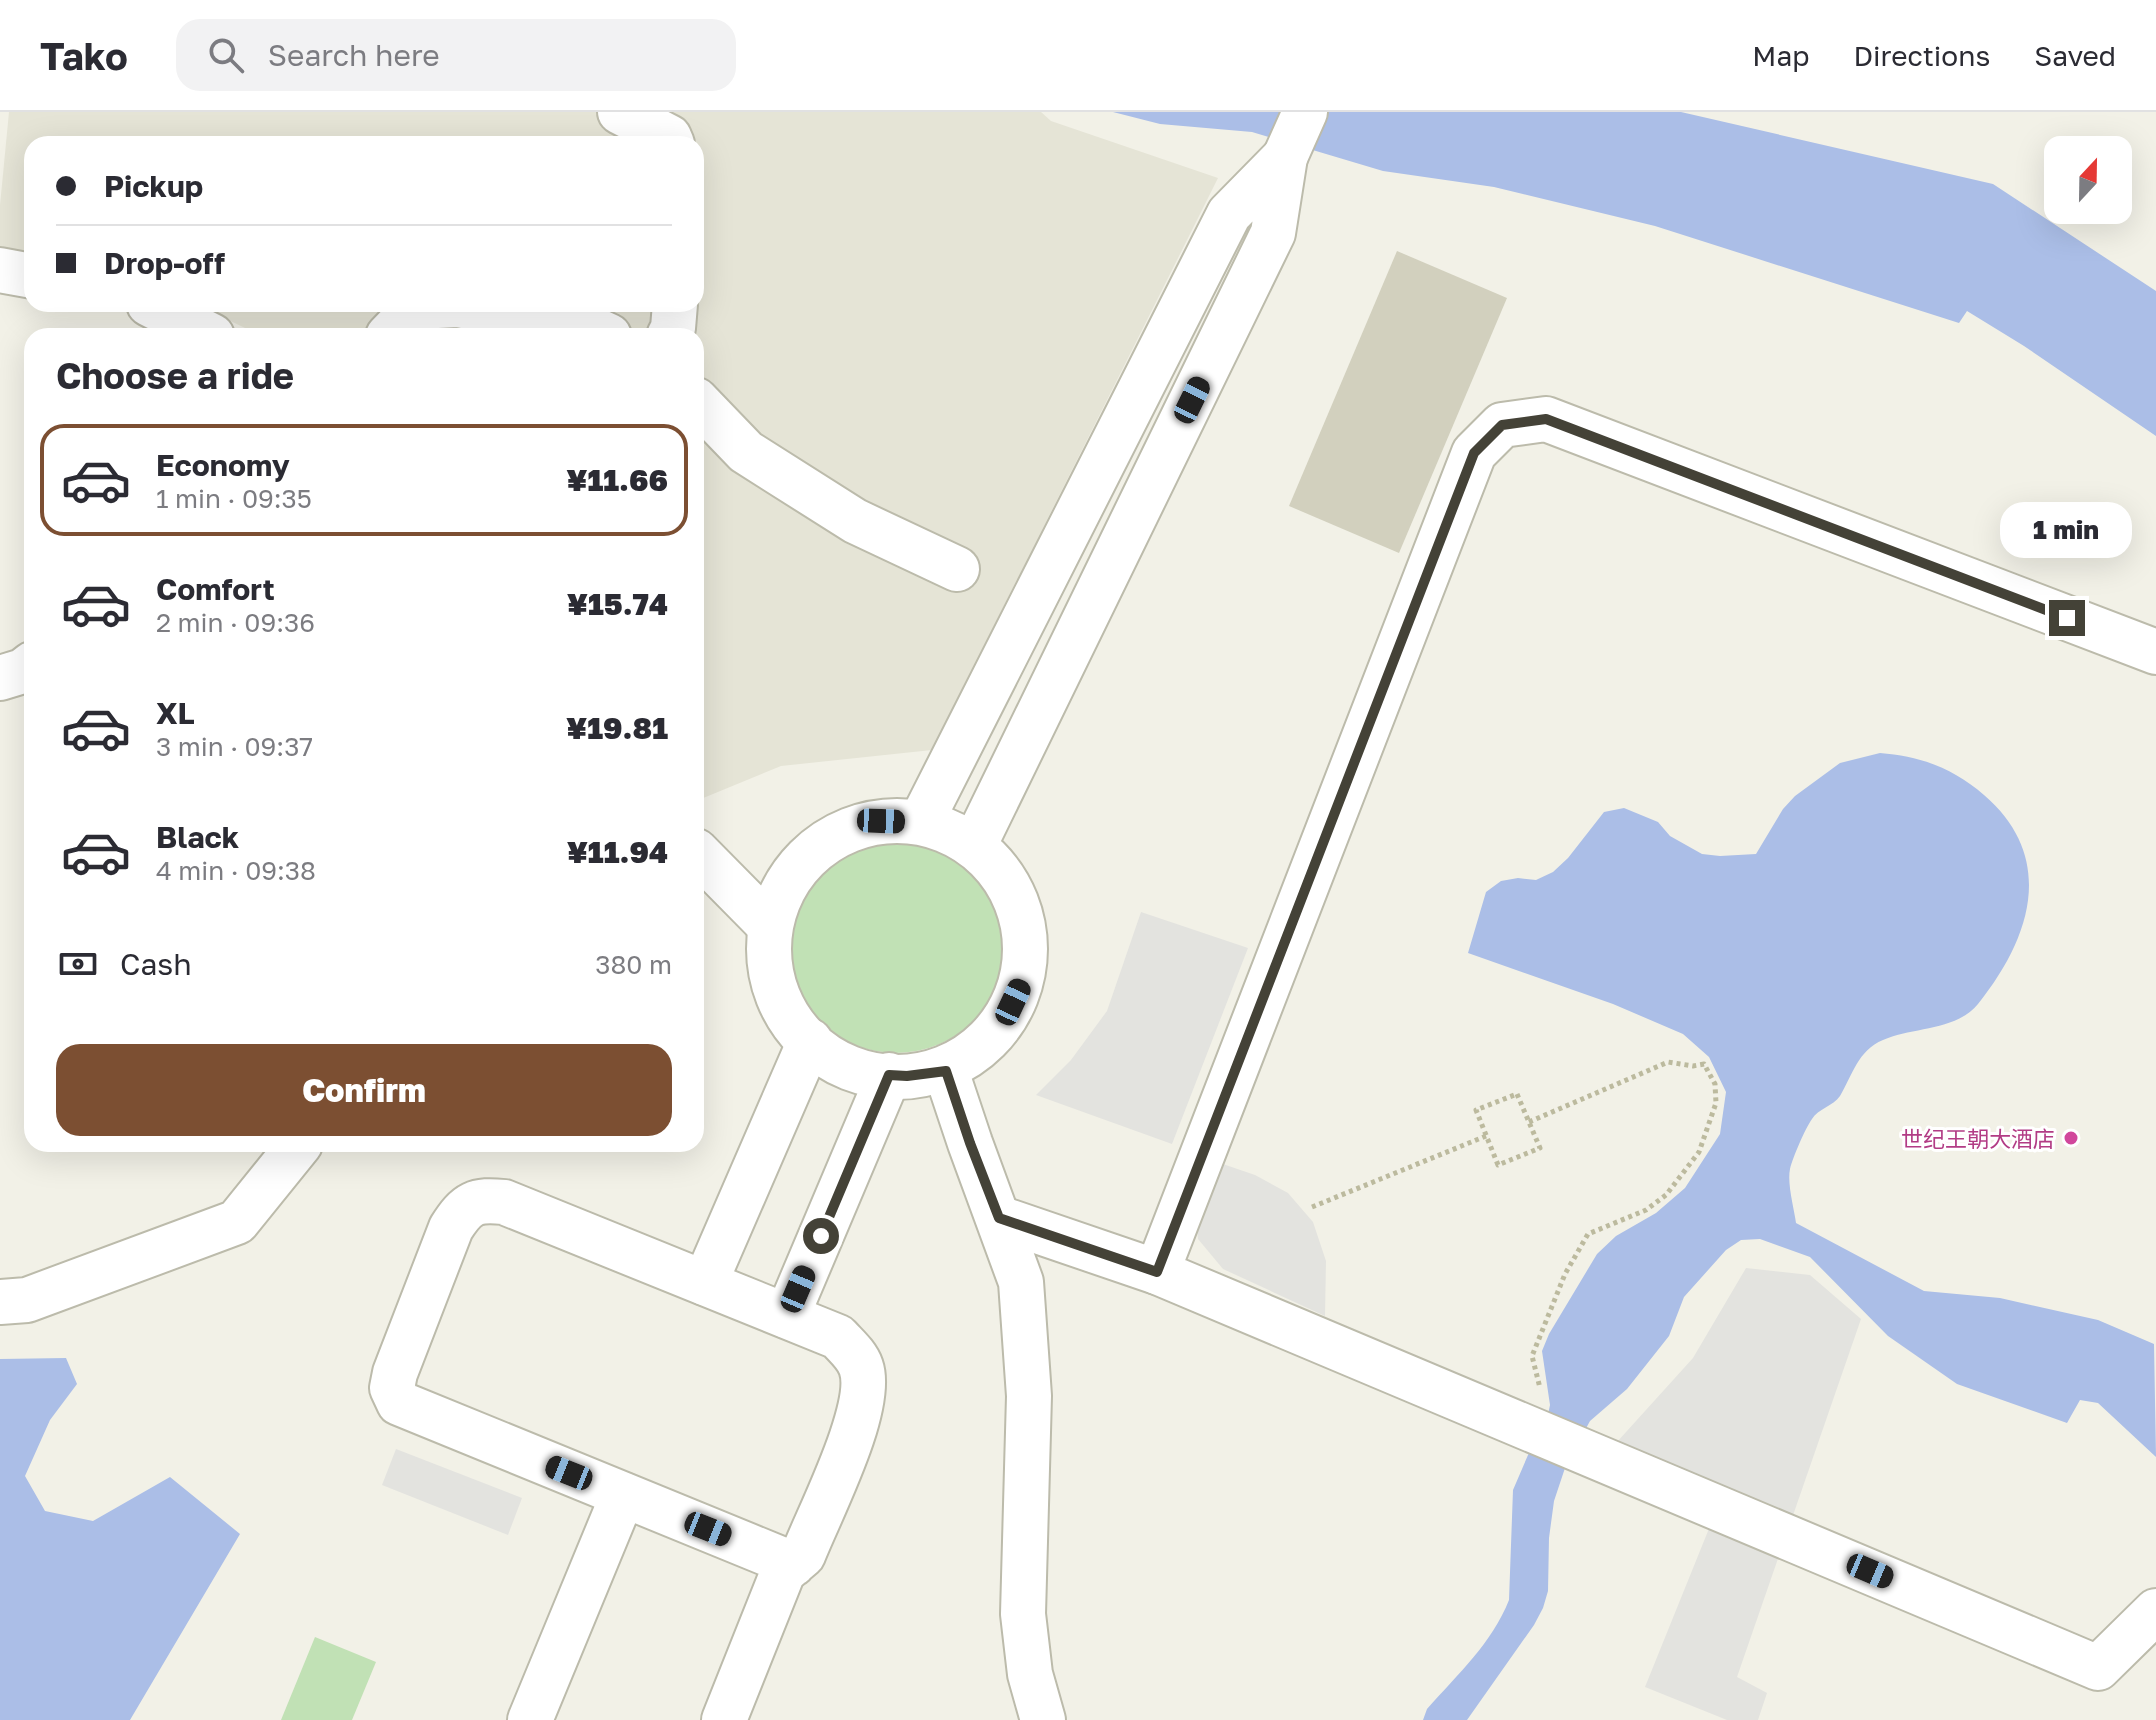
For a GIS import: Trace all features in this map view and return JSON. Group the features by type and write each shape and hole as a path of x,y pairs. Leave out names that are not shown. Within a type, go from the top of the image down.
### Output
{"street":[{"path":"620,112 667,136"},
{"path":"974,846 1273,233 1285,157 1305,112"},
{"path":"921,822 1229,214 1285,157"},
{"path":"0,270 24,274"},
{"path":"165,312 196,328"},
{"path":"396,328 411,312"},
{"path":"497,312 585,328"},
{"path":"704,408 746,452 855,521 957,569"},
{"path":"1157,1272 1474,453 1502,425 1546,419 2156,652"},
{"path":"0,678 24,670"},
{"path":"881,821 921,822 949,831 974,846 1001,873 1020,908 1026,946 1021,984 1005,1020 979,1048 946,1071 907,1076 868,1074 832,1059 802,1034 781,1002 769,965 770,926 783,888 808,856 819,848 841,833 881,821"},
{"path":"704,859 770,926"},
{"path":"705,1283 810,1041"},
{"path":"946,1071 1021,1282 1029,1396 1023,1614 1030,1674 1043,1720"},
{"path":"787,1316 889,1075"},
{"path":"0,1302 27,1300 237,1222 294,1152"},
{"path":"724,1720 783,1572 793,1564 803,1555 858,1421 863,1393 861,1368 853,1352 838,1337 504,1202 488,1200 470,1204 461,1211 451,1228 395,1373 392,1388 399,1403 793,1564"},
{"path":"999,1218 1157,1272 2098,1668 2156,1611"},
{"path":"530,1720 623,1495"}],"path":[{"path":"1529,1122 1668,1062 1693,1066 1704,1064 1715,1084 1716,1103 1699,1152 1666,1195 1646,1210 1588,1234 1565,1274 1532,1356 1541,1393 1540,1409 1532,1429"},
{"path":"1517,1094 1540,1148 1498,1165 1486,1136 1476,1110 1517,1094"},
{"path":"1312,1207 1486,1136"}],"shaded area":[{"path":"9,112 1041,112 1051,121 1218,178 932,750 781,766 704,798 704,328 245,328 212,312 704,312 704,136 24,136 24,260 0,255 0,205"},
{"path":"1141,912 1248,948 1172,1144 1036,1095 1071,1060 1107,1011"},
{"path":"1217,1162 1255,1175 1288,1193 1313,1222 1326,1261 1325,1316 1223,1269 1198,1239 1196,1219"},
{"path":"1746,1268 1810,1275 1861,1319 1737,1677 1767,1693 1758,1720 1727,1720 1645,1687 1725,1489 1617,1442 1693,1358"},
{"path":"396,1449 522,1498 508,1535 382,1485"}],"green space":[{"path":"896,831 939,839 975,863 999,899 1007,942 999,985 975,1021 939,1045 896,1053 853,1045 817,1021 793,985 785,942 793,899 817,863 853,839"},
{"path":"315,1637 376,1662 352,1720 281,1720"}],"water":[{"path":"1113,112 1681,112 1993,184 2044,217 2044,224 2054,224 2156,291 2156,436 1967,311 1959,323 1655,226 1494,187 1383,171 1252,132 1160,124"},
{"path":"1880,753 1935,765 1960,777 1984,795 2007,819 2021,845 2028,871 2028,898 2012,952 1978,1004 1969,1013 1946,1024 1874,1044 1857,1064 1840,1096 1812,1119 1789,1175 1796,1223 1924,1291 2000,1298 2098,1320 2154,1344 2156,1457 2098,1403 2080,1400 2067,1423 1957,1384 1888,1336 1810,1257 1760,1239 1741,1240 1726,1250 1684,1297 1669,1336 1627,1389 1590,1421 1566,1465 1554,1501 1549,1538 1548,1591 1534,1625 1467,1720 1423,1720 1427,1709 1484,1644 1509,1600 1513,1490 1546,1424 1550,1405 1542,1351 1549,1334 1597,1254 1616,1236 1656,1213 1685,1188 1720,1134 1726,1092 1709,1057 1683,1034 1613,1004 1468,953 1486,892 1501,881 1518,878 1536,880 1553,872 1604,812 1624,808 1658,822 1670,836 1702,854 1756,854 1783,809 1795,796 1840,763"},
{"path":"66,1358 77,1384 50,1420 25,1476 45,1511 93,1521 170,1477 240,1534 130,1720 0,1720 0,1359"}],"building":[{"path":"1397,251 1507,298 1399,553 1289,506"}],"place":[{"name":"世纪王朝大酒店","path":"2071,1138"}],"route":[{"path":"821,1236 889,1075 946,1071 999,1218 1157,1272 1474,453 1502,425 1546,419 2067,618"}]}
